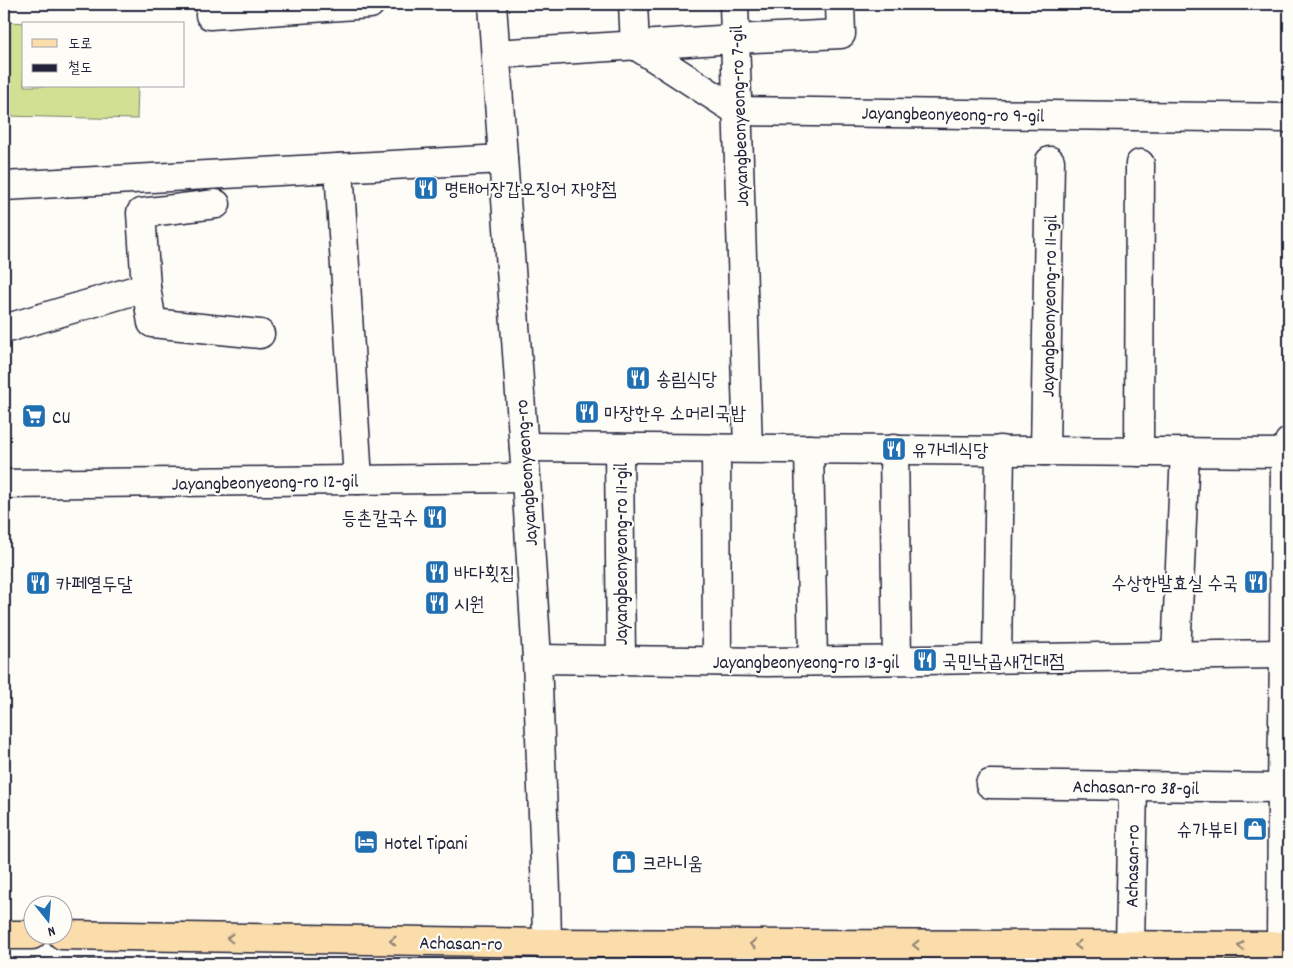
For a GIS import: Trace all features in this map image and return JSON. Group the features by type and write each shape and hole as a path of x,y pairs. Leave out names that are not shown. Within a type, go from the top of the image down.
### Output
{"main road":[{"path":"4,935 22,935"},
{"name":"Achasan-ro","path":"72,936 551,954 1130,946 1285,946"}],"street":[{"path":"210,15 370,4"},
{"name":"Jayangbeonyeong-ro","path":"492,4 526,478 537,659 546,892 551,954"},
{"path":"633,4 635,45"},
{"name":"Jayangbeonyeong-ro 7-gil","path":"734,4 748,448"},
{"path":"496,54 840,34 840,4"},
{"path":"635,45 738,110"},
{"name":"Jayangbeonyeong-ro 9-gil","path":"738,110 1289,118"},
{"path":"4,186 503,159"},
{"name":"Jayangbeonyeong-ro 11-gil","path":"1045,451 1050,161"},
{"path":"1139,452 1140,164"},
{"path":"340,168 358,480"},
{"path":"216,204 141,213 146,287 152,322 260,334"},
{"path":"4,329 146,287"},
{"name":"Jayangbeonyeong-ro 11-gil","path":"524,447 1139,452 1185,452 1287,447"},
{"path":"1285,946 1282,788 1287,447"},
{"name":"Jayangbeonyeong-ro 11-gil","path":"620,448 621,660"},
{"path":"716,448 717,661"},
{"path":"809,449 813,661"},
{"path":"894,450 896,660"},
{"path":"997,659 1000,450"},
{"path":"1176,656 1185,452"},
{"name":"Jayangbeonyeong-ro 12-gil","path":"4,484 526,478"},
{"name":"Jayangbeonyeong-ro 13-gil","path":"537,659 813,661 1284,654"},
{"name":"Achasan-ro 38-gil","path":"990,784 1282,788"},
{"name":"Achasan-ro","path":"1130,946 1133,786"}],"green space":[{"path":"4,22 22,23 22,88 138,88 137,119 4,116"}],"railway":[{"path":"4,961 483,964"}],"place":[{"name":"명태어장갑오징어 자양점","path":"426,188"},
{"name":"송림식당","path":"638,378"},
{"name":"마장한우 소머리국밥","path":"587,412"},
{"name":"CU","path":"34,416"},
{"name":"유가네식당","path":"894,449"},
{"name":"등촌칼국수","path":"435,517"},
{"name":"바다횟집","path":"437,572"},
{"name":"수상한발효실 수국","path":"1256,582"},
{"name":"카페열두달","path":"38,583"},
{"name":"시원","path":"437,603"},
{"name":"국민낙곱새건대점","path":"925,660"},
{"name":"슈가뷰티","path":"1255,829"},
{"name":"Hotel Tipani","path":"366,842"},
{"name":"크라니움","path":"624,862"}]}
